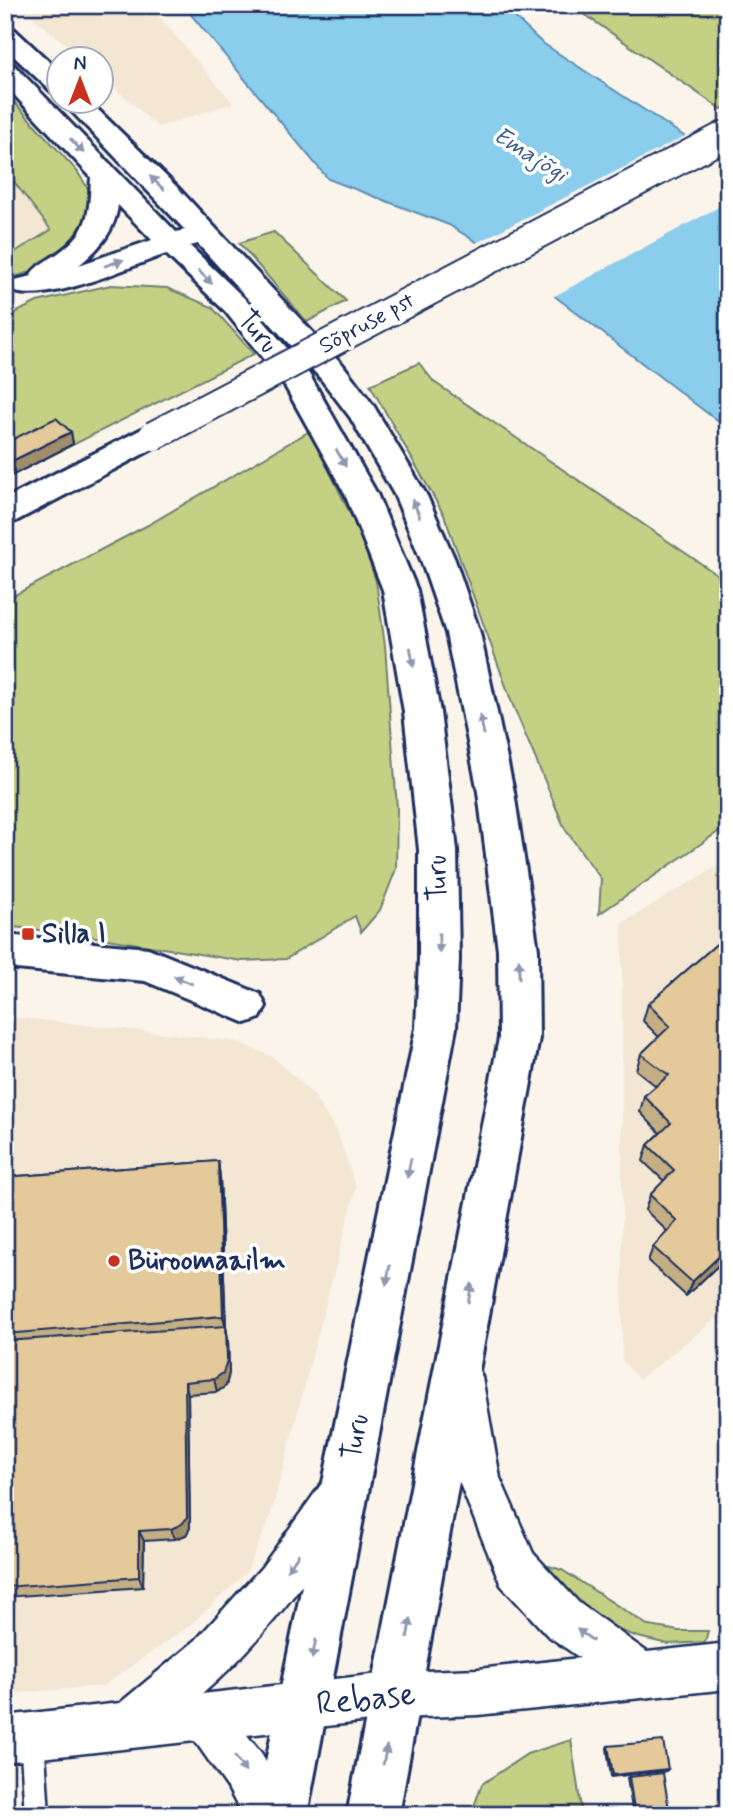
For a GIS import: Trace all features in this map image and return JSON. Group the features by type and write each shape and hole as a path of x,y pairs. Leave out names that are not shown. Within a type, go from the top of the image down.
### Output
{"main road":[{"path":"5,34 46,73"},
{"name":"Turu","path":"5,70 105,177 235,306 298,381 361,494 400,590 422,712 438,850 439,959 436,1028 281,1815"},
{"name":"Turu","path":"90,116 307,344 362,412 411,496 438,560 463,633 496,792 519,950 519,1038 373,1815"},
{"name":"Sõpruse pst","path":"5,513 728,134"},
{"path":"15,289 69,258 89,241 101,222 105,177"},
{"path":"15,289 50,284 162,235 194,224"},
{"path":"69,258 162,235"},
{"path":"5,951 148,965 246,1006"}],"street":[{"path":"458,1360 479,1479 517,1569 563,1619 640,1674"},
{"path":"127,1727 212,1656 278,1583 346,1486"},
{"name":"Rebase","path":"19,1738 397,1695 478,1692 728,1665"},
{"path":"206,1717 245,1771 267,1815"}],"lane":[{"path":"19,1738 37,1815"}],"shaded area":[{"path":"19,5 149,5 233,103 158,127 116,89 116,46 68,46"},
{"path":"5,170 51,230 5,258"},
{"path":"728,860 728,1309 639,1380 622,1360 622,923"},
{"path":"5,1016 235,1041 273,1057 313,1094 338,1134 356,1188 270,1518 246,1573 189,1626 103,1686 5,1694"}],"green space":[{"path":"571,5 728,5 728,106 721,109"},
{"path":"5,92 77,171 94,198 77,246 30,272 5,280 5,258 51,230 5,170"},
{"path":"274,232 346,301 307,322 239,243"},
{"path":"111,285 167,288 212,307 254,354 5,479 5,318 37,302"},
{"path":"419,363 434,382 728,582 728,825 599,914 601,879 565,829 512,703 444,515 370,385"},
{"path":"310,431 359,532 376,581 385,646 397,808 396,869 380,910 361,932 355,916 286,959 242,961 83,935 5,926 5,600 148,525"},
{"path":"549,1566 562,1570 649,1626 679,1631 708,1631 705,1642 668,1644 610,1627 561,1594 544,1570"},
{"path":"571,1740 582,1815 471,1815 482,1784 527,1754"}],"water":[{"name":"Emajõgi","path":"183,5 502,5 541,42 728,165 728,429 518,268 449,225 328,179"}],"pier":[{"path":"687,135 728,161 728,202 551,298 474,244"}],"building":[{"path":"56,418 71,432 8,463 5,461 5,443"},
{"path":"728,934 728,1248 692,1282 653,1247 677,1221 650,1195 674,1170 648,1145 671,1123 644,1096 669,1075 641,1054 670,1026 648,1004"},
{"name":"Büroomaailm","path":"218,1161 223,1316 5,1334 5,1177"},
{"path":"226,1326 227,1360 223,1373 214,1379 185,1382 187,1518 182,1524 171,1529 139,1531 139,1577 5,1587 5,1341"},
{"path":"663,1741 668,1769 613,1775 608,1746"},
{"path":"663,1773 670,1815 635,1815 629,1777"}],"place":[{"name":"Silla I","path":"28,934"},
{"name":"Büroomaailm","path":"114,1261"}]}
